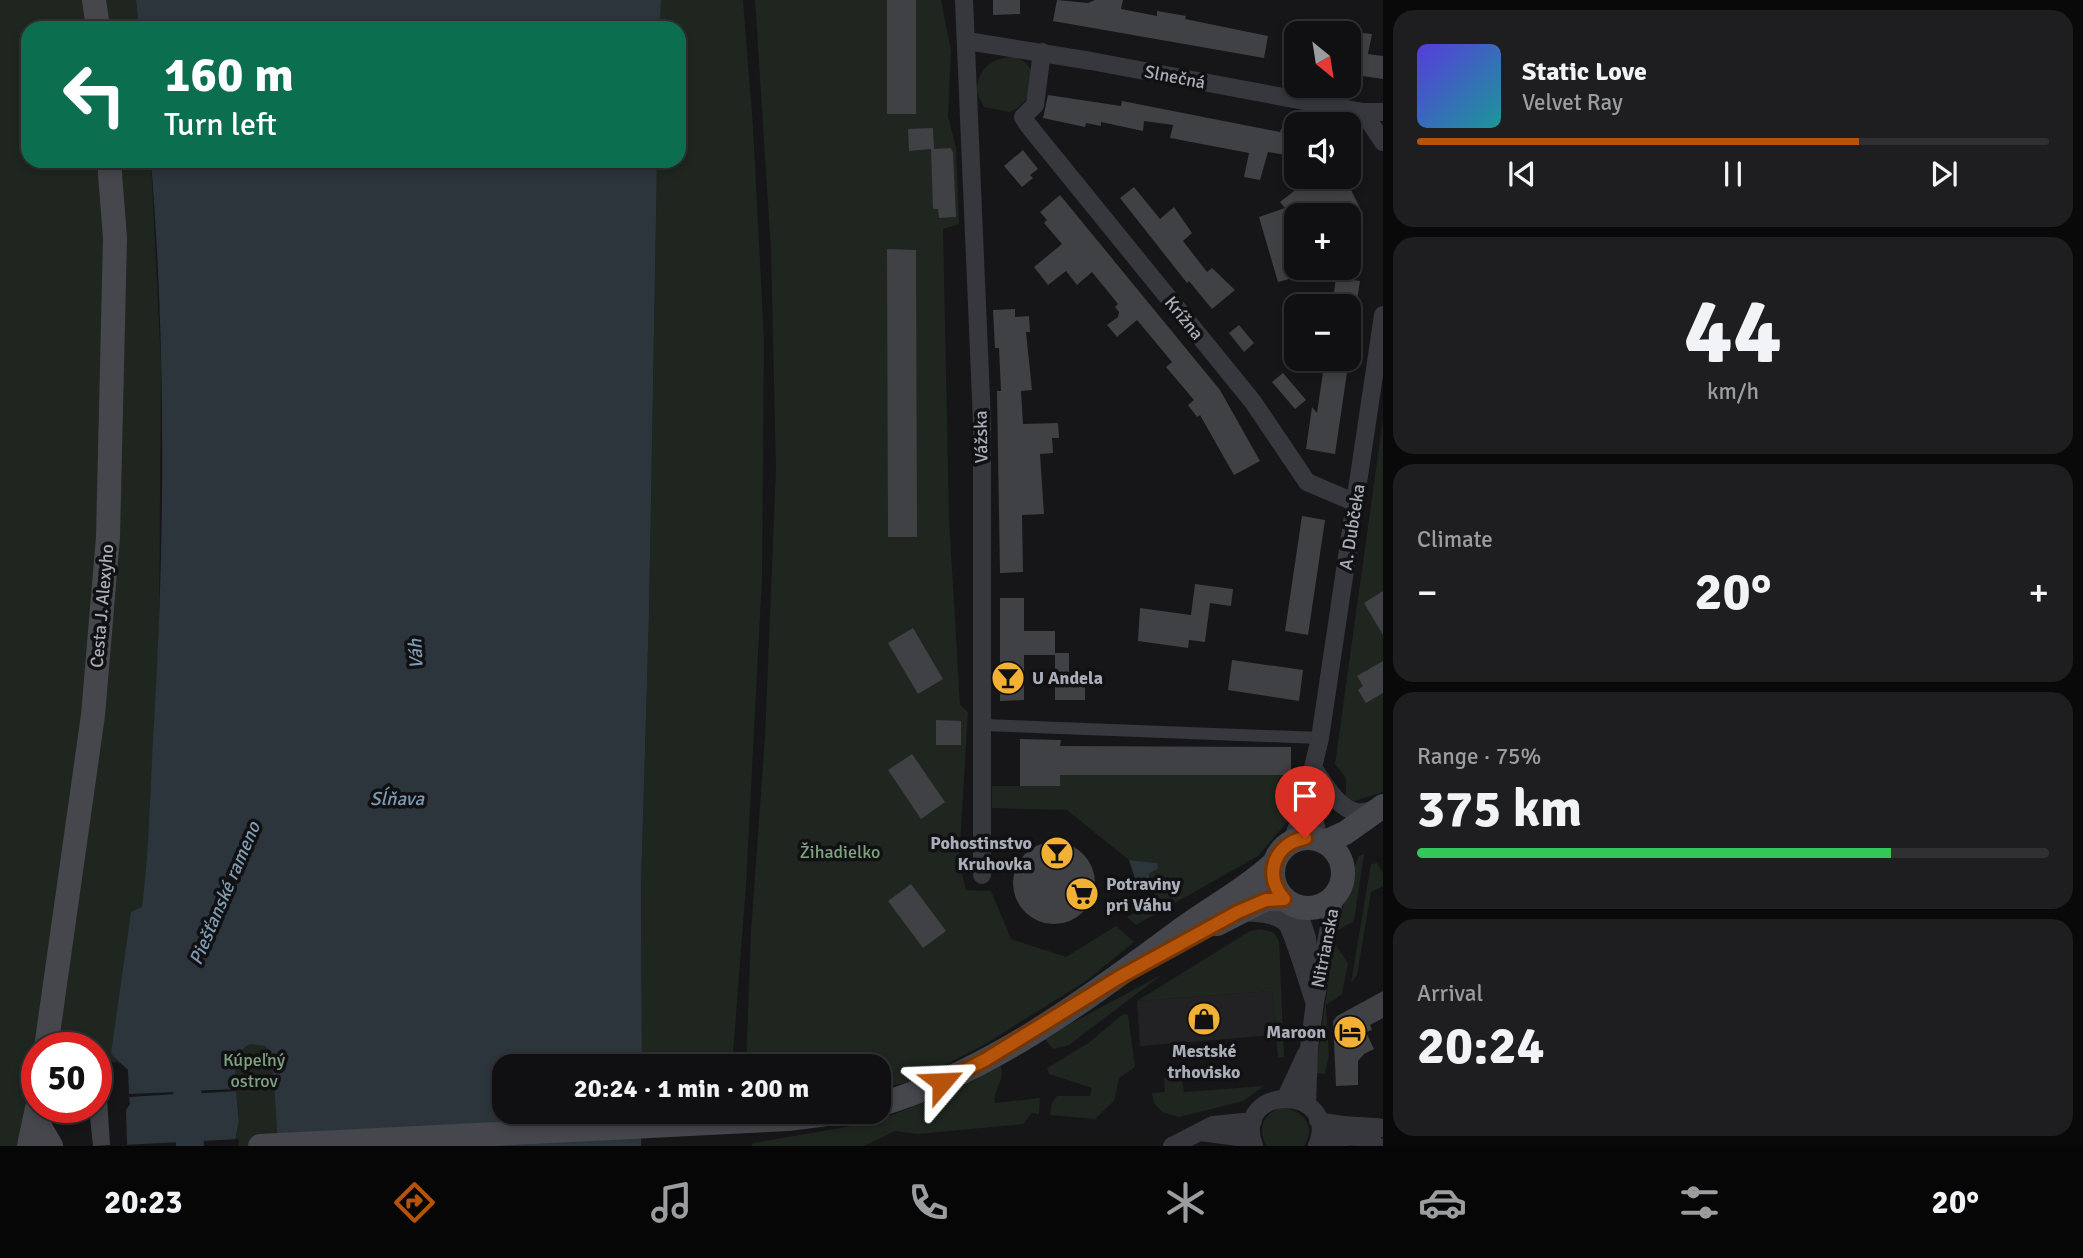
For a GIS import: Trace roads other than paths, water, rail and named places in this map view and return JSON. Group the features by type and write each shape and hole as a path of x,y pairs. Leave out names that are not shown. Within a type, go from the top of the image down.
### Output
{"main road":[{"path":"93,0 97,21"},
{"name":"Cesta J. Alexyho","path":"48,1032 93,715 108,537 116,238 110,168"},
{"path":"1322,841 1345,833 1380,813"},
{"path":"1342,866 1380,813"},
{"path":"891,1101 922,1090 974,1066 1118,978 1238,912 1266,900 1315,908 1335,895 1341,884 1342,866 1334,849 1322,841 1305,838 1291,842 1254,882 1185,927 1118,978"},
{"path":"1273,864 1274,883 1290,903"},
{"path":"29,1146 35,1123"},
{"path":"41,1123 51,1146"},
{"path":"260,1146 672,1124"}],"street":[{"name":"Vážska","path":"964,0 982,422 982,875"},
{"name":"Slnečná","path":"967,41 1042,52 1363,112 1383,112"},
{"name":"Krížna","path":"1042,52 1035,105 1023,117 1068,177 1253,402 1307,482 1356,503"},
{"path":"1363,112 1383,142"},
{"name":"A. Dubčeka","path":"1291,842 1301,818 1320,738 1383,315"},
{"path":"983,725 1320,738"},
{"path":"1314,769 1335,798 1345,806 1356,812 1380,813"},
{"name":"A. Dubčeka","path":"1314,769 1313,814 1322,841"},
{"name":"Nitrianska","path":"1307,1105 1309,1048 1315,1002 1335,895"},
{"name":"Nitrianska","path":"1290,903 1307,938 1315,1002"},
{"path":"1238,912 1277,917 1286,923 1292,931 1298,959 1315,1002"},
{"name":"Nitrianska","path":"1286,1097 1309,1048"},
{"path":"1254,1146 1251,1133 1253,1121 1266,1104 1286,1097 1307,1105 1318,1120 1320,1131 1317,1146"},
{"path":"1318,1120 1335,1126 1380,1130"},
{"path":"1171,1146 1223,1122 1253,1121"},
{"path":"1200,1132 1238,1137 1254,1146"},
{"path":"1317,1146 1336,1138 1363,1137 1377,1146"}],"water":[{"path":"136,0 661,0 660,21 138,21"},
{"name":"Sĺňava","path":"152,168 657,168 641,887 642,1054 492,1054 492,1124 642,1124 641,1146 278,1146 272,1055 265,1046 250,1044 238,1058 236,1089 190,1091 184,1067 178,1070 176,1092 129,1094 128,1070 112,1055 112,1047 131,912 142,907 145,884 158,652 162,512 159,301"},
{"path":"1129,860 1157,863 1158,868 1149,874 1151,883 1138,888"},
{"path":"236,1091 239,1121 234,1146 127,1146 126,1110 130,1104 129,1097 177,1094 180,1102 186,1102 190,1094"}],"waterway":[{"name":"Piešťanské rameno","path":"185,1044 190,1146"}],"place":[{"name":"U Andela","path":"1008,678"},
{"name":"Pohostinstvo Kruhovka","path":"1057,853"},
{"name":"Potraviny pri Váhu","path":"1082,894"},
{"name":"Mestské trhovisko","path":"1204,1019"},
{"name":"Maroon","path":"1350,1032"}],"water label":[{"name":"Váh","path":"415,654"}],"park label":[{"name":"Žihadielko","path":"840,852"},
{"name":"Kúpeľný ostrov","path":"254,1070"}]}
